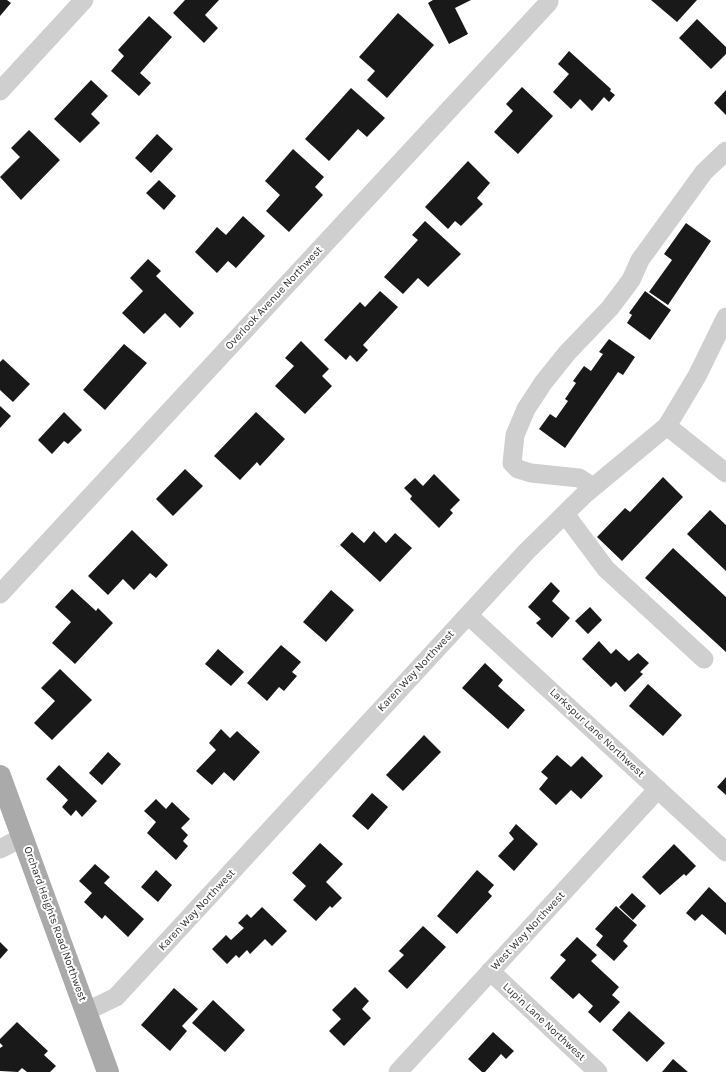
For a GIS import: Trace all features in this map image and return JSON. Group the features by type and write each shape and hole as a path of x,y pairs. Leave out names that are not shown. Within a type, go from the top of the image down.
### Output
{"main road":[{"name":"Orchard Heights Road Northwest","path":"0,776 24,837 108,1072"}],"street":[{"path":"0,91 84,0"},
{"name":"Overlook Avenue Northwest","path":"0,594 548,1"},
{"path":"593,487 579,478 531,473 518,469 512,463 515,435 526,410 543,383 567,353 610,308 631,280 640,260 704,172 726,151"},
{"name":"Karen Way Northwest","path":"87,1011 116,997 527,551 593,487 667,426 697,376 726,317"},
{"path":"667,426 726,473"},
{"path":"565,514 606,569 704,659"},
{"name":"Larkspur Lane Northwest","path":"468,615 726,852"},
{"name":"West Way Northwest","path":"398,1072 658,789"},
{"path":"0,849 24,837"},
{"name":"Lupin Lane Northwest","path":"490,971 598,1072"}],"building":[{"path":"0,0 7,0 11,3 0,16"},
{"path":"185,0 219,0 205,15 218,28 204,43 173,13"},
{"path":"433,0 471,0 455,8 468,34 449,44 428,3"},
{"path":"651,0 697,0 677,22"},
{"path":"398,13 434,45 387,98 367,80 375,71 359,57"},
{"path":"149,16 172,37 140,73 151,83 139,96 111,71 124,56 118,50"},
{"path":"697,19 726,47 726,54 711,69 679,38"},
{"path":"569,51 611,89 610,91 615,95 609,102 604,97 592,111 580,99 571,109 553,92 569,74 558,64"},
{"path":"91,80 108,96 91,114 100,123 80,143 54,119"},
{"path":"522,87 553,116 518,154 494,132 513,111 506,104"},
{"path":"351,88 385,118 367,137 358,129 329,161 305,139"},
{"path":"726,90 726,115 714,103"},
{"path":"29,130 60,160 21,200 0,177 20,157 11,148"},
{"path":"157,134 173,149 151,173 135,158"},
{"path":"293,149 324,177 315,187 323,195 289,232 266,211 280,195 265,181"},
{"path":"468,161 490,183 477,198 483,204 461,226 455,221 448,229 425,207"},
{"path":"159,180 176,196 164,210 146,193"},
{"path":"243,216 265,236 236,268 228,261 217,273 195,252 217,227 226,235"},
{"path":"425,221 461,254 428,287 418,278 403,294 384,277 418,240 412,235"},
{"path":"686,223 711,241 668,305 649,292 672,260 664,254"},
{"path":"148,259 161,271 156,276 194,313 180,328 165,313 144,334 122,313 143,291 130,278"},
{"path":"380,291 398,307 363,345 368,350 357,362 350,355 346,360 324,340 360,302 365,307"},
{"path":"645,291 671,310 650,340 627,323 632,315 629,313"},
{"path":"609,339 635,357 623,375 618,372 565,448 539,429 550,414 556,418 568,401 565,399 576,383 573,381 584,366 591,371 603,354 599,352"},
{"path":"301,341 329,369 322,376 332,386 305,414 275,386 294,366 285,358"},
{"path":"124,344 147,363 105,410 83,390"},
{"path":"3,359 30,384 13,402 0,390 0,362"},
{"path":"0,406 11,416 0,428"},
{"path":"64,412 82,430 68,444 64,441 52,454 38,440"},
{"path":"256,412 285,439 260,466 257,462 240,480 214,456"},
{"path":"185,469 203,486 173,516 156,499"},
{"path":"434,474 460,500 450,510 453,513 439,528 410,499 412,496 404,488 415,478 423,486"},
{"path":"663,477 683,497 622,561 597,537 625,508 630,512"},
{"path":"710,510 726,525 726,571 687,534"},
{"path":"132,530 168,565 156,578 150,573 134,590 123,579 108,595 88,576"},
{"path":"374,531 386,543 395,533 412,548 380,582 340,545 352,532 364,543"},
{"path":"673,548 726,597 726,652 645,578"},
{"path":"551,582 560,591 552,601 570,618 552,638 536,623 541,619 528,607"},
{"path":"72,589 96,611 98,608 113,623 75,664 52,643 71,622 55,607"},
{"path":"331,590 354,610 326,642 303,622"},
{"path":"590,607 602,620 588,634 575,621"},
{"path":"599,641 611,654 616,649 629,661 638,653 649,663 640,672 643,674 625,692 616,682 611,687 582,659"},
{"path":"281,645 301,662 292,672 297,676 284,691 279,687 267,701 247,683"},
{"path":"218,649 244,672 231,686 205,664"},
{"path":"485,663 503,680 498,686 525,710 508,729 462,688"},
{"path":"60,669 92,700 52,740 34,723 55,701 41,688"},
{"path":"648,684 682,715 663,736 629,706"},
{"path":"221,729 230,738 237,731 260,752 234,781 224,772 212,785 196,771 216,750 209,743"},
{"path":"424,735 441,752 403,791 386,775"},
{"path":"108,752 121,764 102,785 89,773"},
{"path":"557,755 571,767 582,756 603,776 581,799 571,790 556,805 539,789 548,778 541,772"},
{"path":"59,765 97,801 82,817 76,810 71,816 62,807 68,800 46,779"},
{"path":"726,777 726,795 717,787"},
{"path":"372,793 388,807 368,830 352,816"},
{"path":"156,799 166,809 172,802 190,819 181,828 188,835 183,841 188,846 176,860 147,833 156,822 144,811"},
{"path":"516,824 538,844 514,871 498,856 514,839 509,833"},
{"path":"320,843 343,864 326,882 342,898 332,908 330,906 316,921 293,900 306,886 292,873"},
{"path":"674,844 696,866 686,876 684,874 660,895 642,877"},
{"path":"95,864 110,877 104,883 144,919 128,937 105,915 102,919 84,902 92,893 79,881"},
{"path":"156,870 172,885 158,902 141,887"},
{"path":"477,870 494,885 488,892 492,896 457,934 437,916"},
{"path":"709,887 726,903 726,935 702,914 695,921 686,913"},
{"path":"632,893 646,906 633,920 619,907"},
{"path":"616,906 637,925 623,941 628,946 614,961 596,945 603,936 595,929"},
{"path":"262,907 287,931 272,946 265,939 250,954 247,950 239,958 236,955 227,964 212,949 226,935 231,940 244,928 238,923 247,914 251,918"},
{"path":"423,926 446,947 407,989 388,971 404,955 399,951"},
{"path":"577,937 597,955 591,961 619,987 612,995 620,1002 600,1023 588,1012 593,1006 579,993 573,999 550,978 566,960 560,955"},
{"path":"0,942 8,950 0,959"},
{"path":"355,987 369,1001 362,1009 371,1018 344,1046 329,1031 341,1019 332,1010"},
{"path":"174,988 198,1009 182,1026 187,1031 170,1051 141,1025"},
{"path":"213,1000 245,1030 225,1052 192,1023"},
{"path":"629,1011 665,1043 647,1062 612,1030"},
{"path":"17,1022 48,1051 44,1055 56,1066 50,1072 27,1072 22,1068 18,1072 0,1071 0,1048 3,1046 0,1043 0,1039"},
{"path":"493,1032 514,1051 506,1059 501,1054 485,1072 482,1072 468,1059"},
{"path":"673,1059 688,1072 662,1072"}]}
